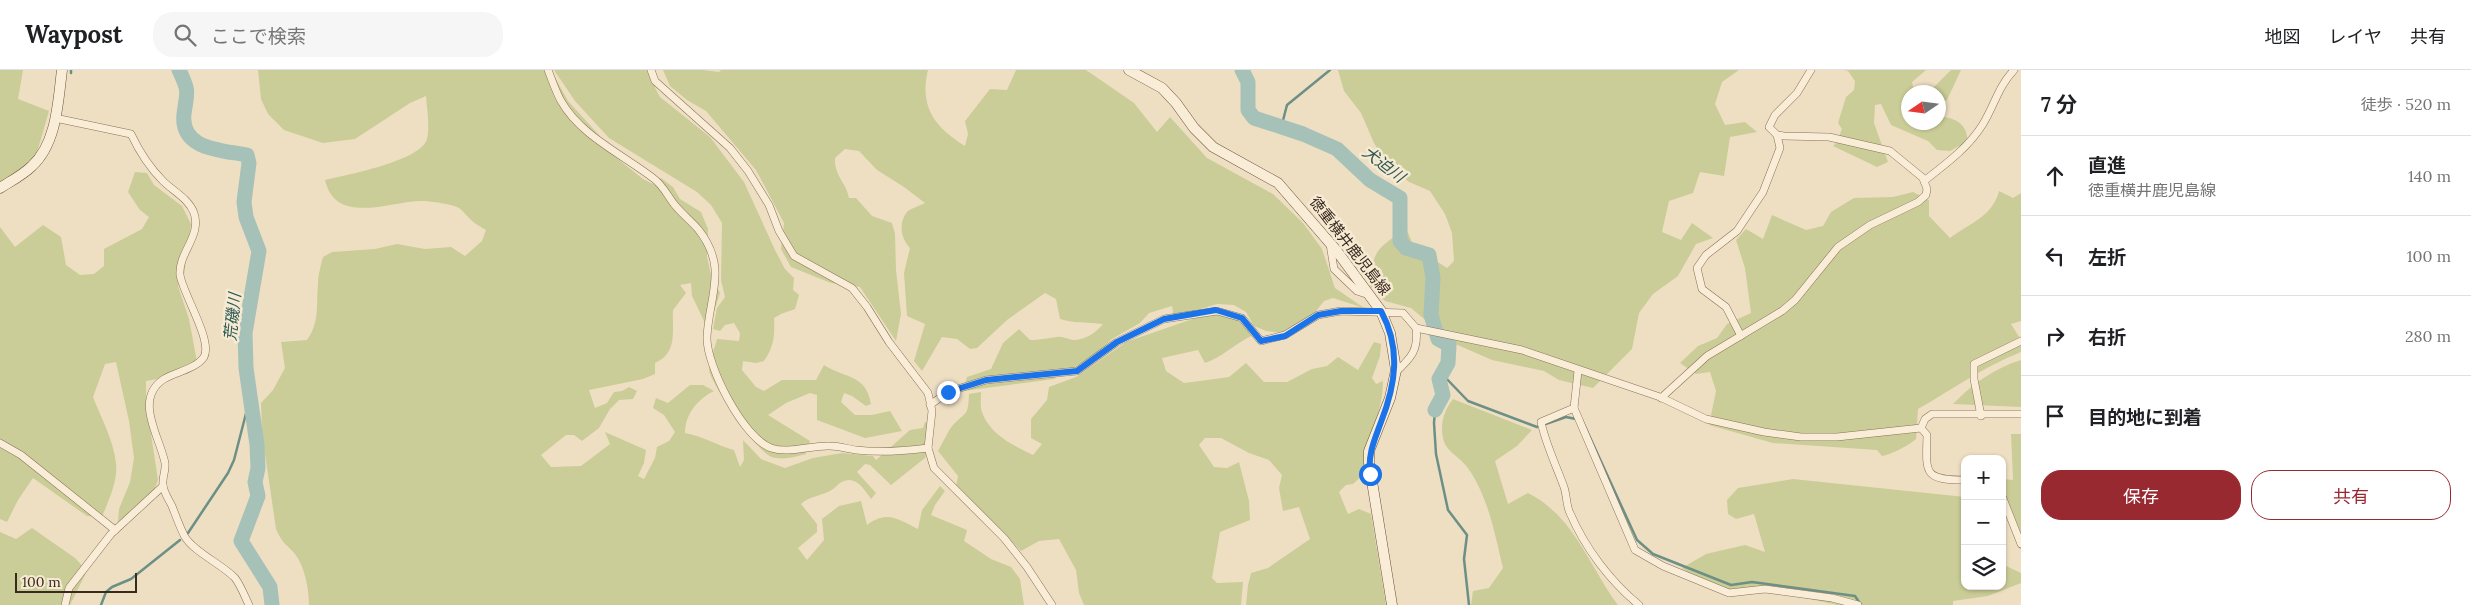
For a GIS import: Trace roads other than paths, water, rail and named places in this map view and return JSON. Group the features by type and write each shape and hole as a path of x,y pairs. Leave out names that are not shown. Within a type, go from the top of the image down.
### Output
{"main road":[{"path":"0,188 37,161 48,142 55,118 62,70"},
{"name":"徳重横井鹿児島線","path":"1129,70 1162,88 1176,103 1194,128 1213,146 1278,183 1330,242 1371,296 1386,321 1394,350 1395,374 1390,398 1369,451 1369,463 1392,605"}],"street":[{"path":"548,70 560,100 572,116 610,148 654,179 708,244 716,274 716,288 707,340 711,361 727,396 753,435 769,448 784,451 806,447 831,446 856,450 894,452 928,448"},
{"path":"651,70 655,81 730,148 748,171 769,205 779,231 794,256 852,288 928,393 930,405 928,448 934,468 1004,538 1028,567 1052,605"},
{"path":"1741,336 1726,307 1702,290 1698,268 1706,255 1737,231 1763,192 1780,148 1777,135 1769,127 1775,115 1797,94 1811,70"},
{"path":"1924,181 1974,138 1988,115 2002,82 2014,70"},
{"path":"55,118 131,134 146,160 162,180 187,202 194,212 195,232 182,260 180,274 204,338 205,350 203,358 196,364 163,379 150,395 150,416 165,462 163,486 186,538 235,578 249,605"},
{"path":"1661,398 1707,356 1782,311 1796,300 1838,247 1870,225 1918,202 1926,195 1924,181 1907,163 1890,152 1829,137 1777,135"},
{"path":"930,405 948,392 986,380 1077,371 1117,342 1164,319 1216,310 1242,318 1261,341 1285,336 1318,315 1341,311 1403,313 1416,328 1418,343 1409,360 1395,374"},
{"path":"1416,328 1522,350 1578,371 1616,381 1661,398 1706,419 1764,432 1801,437 1837,438 1921,428"},
{"path":"1981,416 1974,379 1974,364 2021,341"},
{"path":"1578,371 1574,408 1635,550 1663,566 1729,593 1765,589 1832,598 1858,605"},
{"path":"1574,408 1541,422 1564,489 1569,512 1585,541 1608,574 1639,605"},
{"path":"1921,428 1925,419 1932,414 1981,416 2021,414"},
{"path":"1921,428 1928,435 1926,466 1931,474 1942,480 1961,480"},
{"path":"0,443 21,455 115,530"},
{"path":"64,605 69,588 115,530 163,486"},
{"path":"2004,500 2021,544"}],"waterway":[{"name":"荒磯川","path":"179,70 186,88 187,96 184,114 185,126 189,135 205,146 247,155 249,163 244,202 246,217 259,251 245,333 246,368 257,445 258,468 255,482 258,496 241,541 270,587 272,605"},
{"name":"犬迫川","path":"1242,70 1248,82 1248,110 1254,118 1303,134 1337,149 1370,180 1400,198 1400,241 1406,248 1429,255 1433,278 1431,315 1438,339 1449,345 1448,363 1439,379 1443,395 1435,410"},
{"path":"1281,128 1287,105 1330,70"},
{"path":"1442,374 1468,401 1537,427 1566,417 1576,419"},
{"path":"188,533 228,473 234,460 250,398"},
{"path":"1435,410 1436,454 1448,510 1467,535 1464,559 1469,605"},
{"path":"1582,420 1637,540 1653,554 1731,585 1752,582 1855,596 1861,605"},
{"path":"101,605 106,592 112,587 131,579 180,540"}]}
